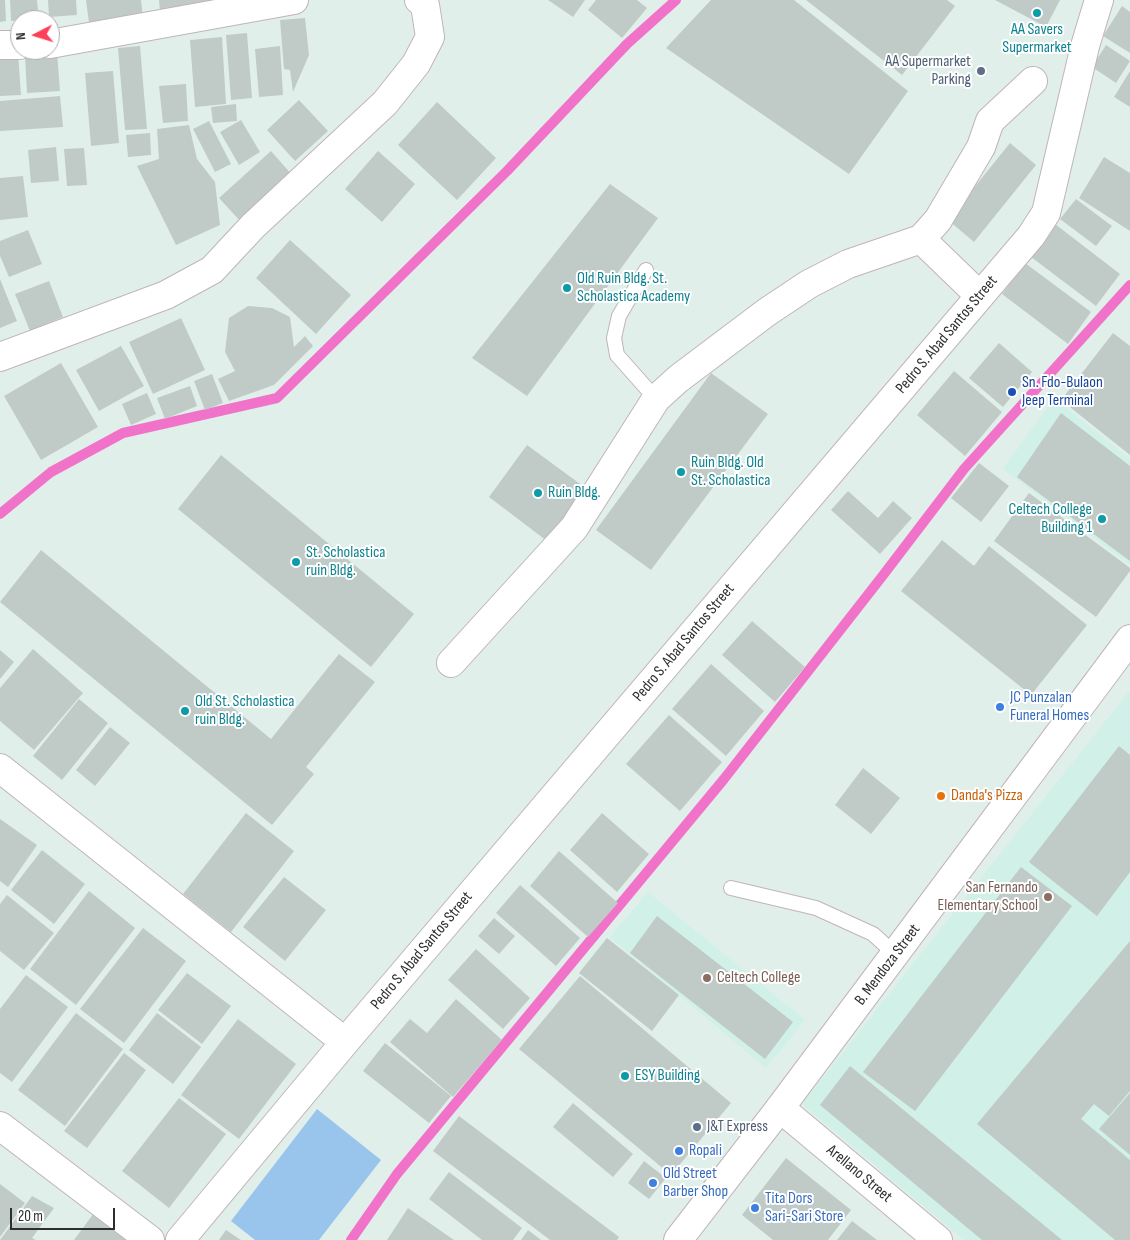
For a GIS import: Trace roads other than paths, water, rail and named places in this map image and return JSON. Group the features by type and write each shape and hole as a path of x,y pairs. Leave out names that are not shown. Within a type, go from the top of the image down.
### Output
{"street":[{"path":"60,42 294,0"},
{"path":"0,357 166,295 212,270 254,226 385,103 416,64 430,37 425,5 419,0"},
{"name":"Pedro S. Abad Santos Street","path":"180,1240 345,1042 1031,236 1046,213 1085,46 1099,0"},
{"path":"451,663 574,528 656,399 678,379 767,312 809,284 848,264 921,239 938,220 981,147 990,120 1034,81"},
{"path":"921,239 980,296"},
{"name":"B. Mendoza Street","path":"678,1240 780,1108 1130,640"},
{"path":"0,768 345,1042"},
{"name":"Arellano Street","path":"780,1108 938,1240"},
{"path":"0,1126 150,1240"}],"lane":[{"path":"646,270 620,316 614,338 617,355 656,399"},
{"path":"731,888 816,908 873,934 896,954"}],"waterway":[{"path":"0,514 51,472 123,433 277,398 507,171 627,44 676,0"},
{"path":"351,1240 397,1174 724,779 964,469 1130,285"}],"place":[{"name":"AA Savers Supermarket","path":"1037,13"},
{"name":"AA Supermarket Parking","path":"981,71"},
{"name":"Old Ruin Bldg. St. Scholastica Academy","path":"567,288"},
{"name":"Sn. Fdo-Bulaon Jeep Terminal","path":"1012,392"},
{"name":"Ruin Bldg. Old St. Scholastica","path":"681,472"},
{"name":"Ruin Bldg.","path":"538,493"},
{"name":"Celtech College Building 1","path":"1102,519"},
{"name":"St. Scholastica ruin Bldg.","path":"296,562"},
{"name":"JC Punzalan Funeral Homes","path":"1000,707"},
{"name":"Old St. Scholastica ruin Bldg.","path":"185,711"},
{"name":"Danda's Pizza","path":"941,796"},
{"name":"San Fernando Elementary School","path":"1048,897"},
{"name":"Celtech College","path":"707,978"},
{"name":"ESY Building","path":"625,1076"},
{"name":"J&T Express","path":"697,1127"},
{"name":"Ropali","path":"679,1151"},
{"name":"Old Street Barber Shop","path":"653,1183"},
{"name":"Tita Dors Sari-Sari Store","path":"755,1208"}]}
